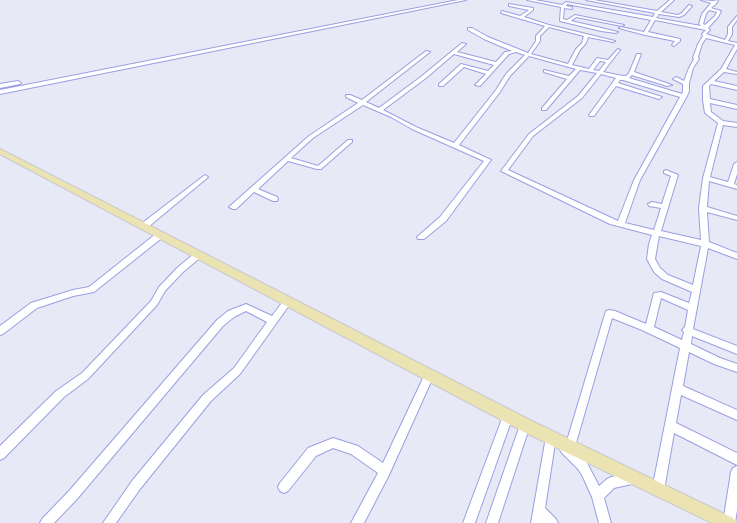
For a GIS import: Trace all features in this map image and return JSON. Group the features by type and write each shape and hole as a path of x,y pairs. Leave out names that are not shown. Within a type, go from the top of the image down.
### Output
{"main road":[{"path":"0,151 287,302 553,439 729,523"}],"street":[{"path":"0,86 445,0"},
{"path":"0,92 464,0"},
{"path":"529,0 566,3 705,28"},
{"path":"584,6 588,0 680,16 690,6"},
{"path":"619,0 632,7"},
{"path":"645,34 658,12 672,0"},
{"path":"703,0 716,1"},
{"path":"621,223 637,180 684,96 686,91 686,83 691,68 697,59 695,58 700,44 705,36 704,34 708,30 701,24 704,14 716,1"},
{"path":"566,3 627,18 636,2"},
{"path":"566,3 562,8 560,17 561,20 600,30 616,32"},
{"path":"510,5 532,9 520,18"},
{"path":"705,28 717,16 719,11 709,9"},
{"path":"502,12 548,26 613,41"},
{"path":"568,22 575,16 623,25 645,34 678,40 674,45"},
{"path":"726,41 730,34 730,27 737,17"},
{"path":"608,48 617,34 616,32 623,25"},
{"path":"456,145 498,91 508,75 529,54 538,41 538,36 548,26"},
{"path":"470,29 486,38 517,51 569,66 623,78 684,96"},
{"path":"730,34 737,36"},
{"path":"569,66 578,49 584,43 586,35"},
{"path":"705,36 737,44 723,70 706,86 708,113 721,123 737,125"},
{"path":"380,110 464,44"},
{"path":"618,50 580,97 531,135 504,170 613,222 656,234 705,244 737,256"},
{"path":"478,85 507,53 517,51"},
{"path":"233,207 311,137 363,102 428,52"},
{"path":"454,53 496,64"},
{"path":"592,115 618,78 628,77 639,55"},
{"path":"590,70 599,60 608,61"},
{"path":"441,85 463,65 489,73"},
{"path":"544,109 579,68"},
{"path":"723,70 737,73"},
{"path":"546,71 571,78"},
{"path":"631,73 669,85"},
{"path":"676,79 686,83"},
{"path":"710,82 737,88"},
{"path":"615,84 659,97"},
{"path":"348,96 380,110 414,128 488,160 487,164 443,219 421,237"},
{"path":"706,100 737,107"},
{"path":"658,490 687,330 693,308 705,244 703,208 706,178 721,123"},
{"path":"288,159 319,168 350,141"},
{"path":"706,178 734,186 737,164"},
{"path":"666,172 675,175 656,234 651,259 657,270 669,279 696,290"},
{"path":"144,226 205,176"},
{"path":"253,189 275,199"},
{"path":"652,204 664,207"},
{"path":"703,208 737,218"},
{"path":"0,331 34,305 73,293 91,290 160,234"},
{"path":"0,454 60,394 84,376 154,303 162,290 180,270 198,255"},
{"path":"647,329 651,325 657,295 662,295 693,308"},
{"path":"109,523 136,485 207,398 237,371 287,302"},
{"path":"46,523 73,495 220,323 231,314 246,307 273,321"},
{"path":"570,447 609,314 615,314 737,368"},
{"path":"687,330 737,350"},
{"path":"358,523 386,471 429,375"},
{"path":"677,388 737,414"},
{"path":"469,523 508,416"},
{"path":"492,523 525,424"},
{"path":"670,425 737,459"},
{"path":"553,439 582,465 598,496 605,523"},
{"path":"537,523 553,439"},
{"path":"284,487 312,452 333,443 354,450 386,471"},
{"path":"729,523 737,472"},
{"path":"598,496 611,483 636,479"},
{"path":"539,510 552,523"}]}
